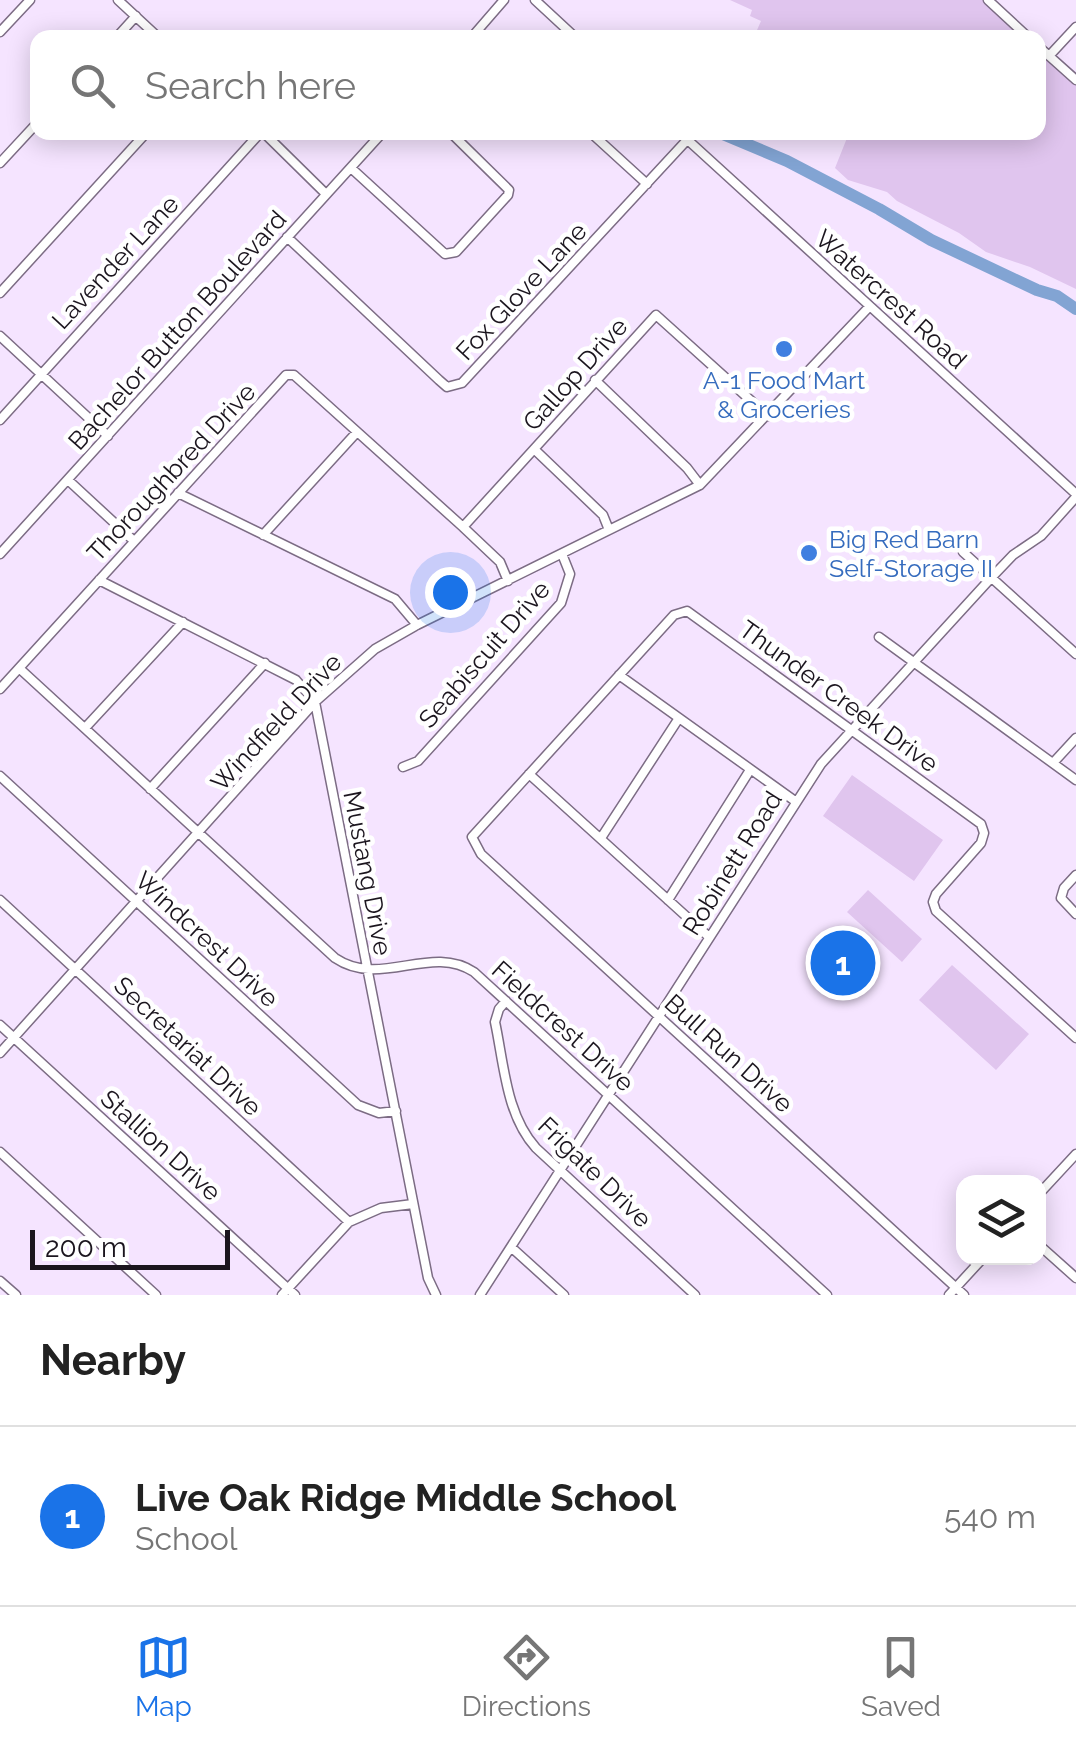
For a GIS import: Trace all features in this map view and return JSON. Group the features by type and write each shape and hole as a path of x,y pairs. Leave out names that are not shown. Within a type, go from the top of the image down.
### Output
{"street":[{"path":"0,32 30,0"},
{"path":"118,0 151,30"},
{"path":"481,30 504,0"},
{"path":"535,0 567,30"},
{"path":"988,0 1020,30"},
{"path":"123,30 136,16"},
{"path":"1049,56 1076,27"},
{"path":"1046,53 1076,80"},
{"path":"0,163 30,131"},
{"path":"0,293 140,140"},
{"name":"Lavender Lane","path":"0,420 255,140"},
{"path":"270,140 326,194"},
{"name":"Bachelor Button Boulevard","path":"0,554 376,140"},
{"path":"350,168 445,254 456,252 508,196 508,190 458,140"},
{"path":"599,140 647,184"},
{"name":"Fox Glove Lane","path":"287,236 447,388 455,388 687,140"},
{"name":"Watercrest Road","path":"687,140 1076,496"},
{"name":"Windfield Drive","path":"0,1053 200,834 314,702 375,649 700,485 869,306"},
{"name":"Gallop Drive","path":"463,526 656,315 768,416"},
{"path":"0,336 108,436"},
{"name":"Thoroughbred Drive","path":"0,689 286,375 294,375 463,526 500,562 508,580"},
{"path":"595,380 700,485"},
{"path":"263,534 357,432"},
{"path":"534,449 603,515 609,530"},
{"path":"68,480 134,541"},
{"path":"178,493 395,599 417,625"},
{"name":"Robinett Road","path":"480,1295 820,764 1013,555 1040,536 1076,496"},
{"path":"963,552 1076,654"},
{"name":"Seabiscuit Drive","path":"403,767 418,761 561,602 570,574 562,554"},
{"path":"98,580 266,663 296,680 314,702"},
{"name":"Thunder Creek Drive","path":"472,837 674,615 687,612 982,824 981,843 932,902 936,911 1076,1038"},
{"path":"85,728 183,622"},
{"path":"878,638 1076,780"},
{"path":"150,789 266,663"},
{"path":"19,668 335,958 368,972"},
{"path":"619,675 795,801"},
{"name":"Mustang Drive","path":"314,702 428,1278 436,1295"},
{"path":"601,838 679,718"},
{"path":"1053,764 1076,738"},
{"path":"668,900 750,770"},
{"path":"529,774 709,937"},
{"name":"Windcrest Drive","path":"0,776 358,1105 378,1114 396,1111"},
{"name":"Bull Run Drive","path":"472,837 481,854 952,1291 964,1295"},
{"path":"1076,875 1061,898 1076,914"},
{"name":"Secretariat Drive","path":"0,900 350,1222"},
{"name":"Fieldcrest Drive","path":"368,972 436,962 457,963 474,972 827,1295"},
{"name":"Frigate Drive","path":"506,1001 495,1022 513,1111 528,1139 695,1295"},
{"name":"Stallion Drive","path":"0,1026 288,1293"},
{"path":"0,1152 156,1295"},
{"path":"1046,1187 1076,1155"},
{"path":"288,1293 350,1222 381,1208 413,1204"},
{"path":"511,1247 564,1295"},
{"path":"1046,1251 1076,1278"},
{"path":"952,1291 976,1265"},
{"path":"0,1280 16,1295"}],"shaded area":[{"path":"730,0 985,0 1018,30 757,30 761,21 750,16 752,10"},
{"path":"1046,56 1076,84 1076,289 986,252 887,192 848,180 835,168 846,140 1046,140"},
{"path":"852,775 943,840 914,881 823,816"},
{"path":"868,890 922,939 902,962 847,912"},
{"path":"952,965 1029,1034 996,1070 919,1000"}],"waterway":[{"path":"737,140 787,161 931,240 1057,296 1076,309"}],"place":[{"name":"A-1 Food Mart & Groceries","path":"784,349"},
{"name":"Big Red Barn Self-Storage II","path":"809,553"},
{"name":"Live Oak Ridge Middle School","path":"843,963"}]}
